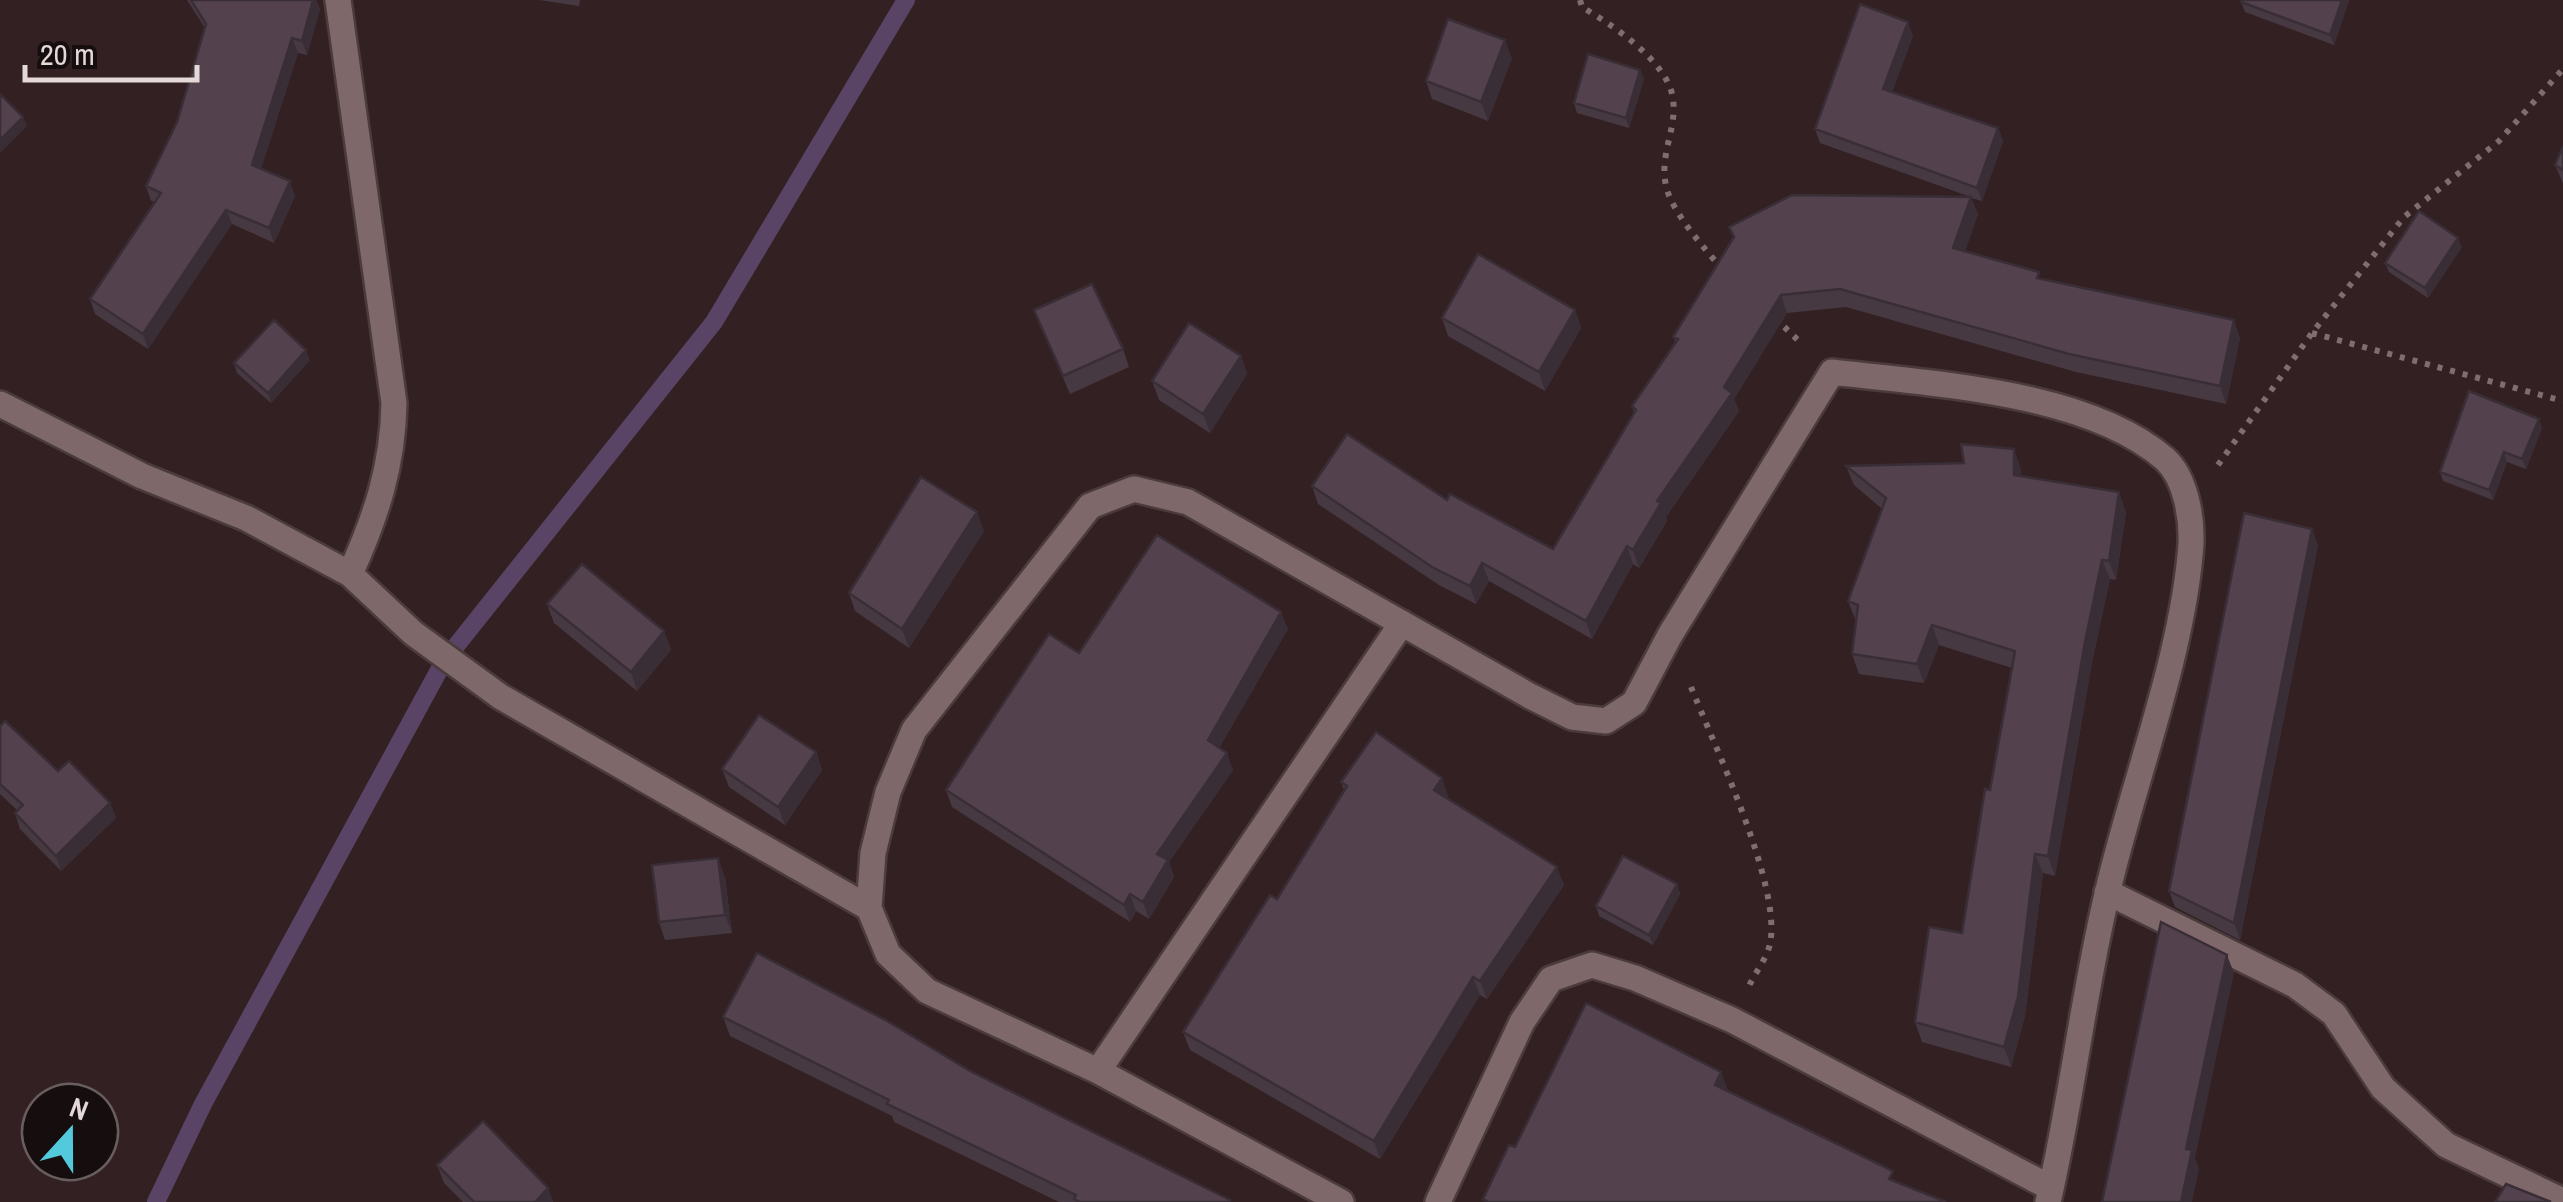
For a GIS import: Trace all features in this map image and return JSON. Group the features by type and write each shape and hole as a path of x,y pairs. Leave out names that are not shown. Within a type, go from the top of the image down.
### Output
{"street":[{"path":"338,0 394,403 394,452 376,519 350,574"},
{"path":"1341,1202 1098,1071 927,991 888,954 869,908 873,853 888,792 914,730 1090,506 1134,489 1188,502 1558,710 1606,721 1634,703 1670,635 1832,372 2019,396 2118,430 2168,461 2189,505 2191,540 2184,597 2107,892 2049,1195 1732,1020 1635,978 1592,965 1551,979 1522,1022 1438,1202"},
{"path":"0,404 142,476 246,518 350,574 414,634 501,696 869,908"},
{"path":"1098,1071 1402,623"},
{"path":"2107,892 2295,985 2334,1014 2383,1088 2446,1145 2563,1201"}],"path":[{"path":"1580,0 1582,6 1627,35 1656,68 1674,99 1662,161 1670,199 1734,280"},
{"path":"2189,505 2312,333 2404,217 2499,141 2563,69"},
{"path":"1762,306 1832,372"},
{"path":"2312,333 2563,400"},
{"path":"1670,635 1756,848 1770,944"}],"building":[{"path":"191,0 313,0 302,41 292,38 252,165 290,181 269,228 226,210 143,334 90,299 161,193 146,186 177,122 206,24"},
{"path":"2242,0 2342,0 2330,35"},
{"path":"1860,4 1908,22 1883,89 1998,128 1977,188 1815,129"},
{"path":"1448,19 1505,40 1481,102 1426,81"},
{"path":"1588,54 1640,70 1626,118 1574,103"},
{"path":"0,94 23,117 0,140"},
{"path":"2563,146 2563,170 2555,165"},
{"path":"1792,195 1971,197 1953,248 2039,272 2037,278 2234,320 2220,386 2069,354 1840,289 1781,295 1724,387 1732,393 1657,501 1661,503 1633,550 1627,546 1586,621 1482,563 1470,586 1432,567 1312,486 1347,434 1447,500 1450,494 1553,549 1636,410 1632,406 1678,339 1673,337 1734,237 1729,227"},
{"path":"2419,211 2458,238 2425,288 2385,263"},
{"path":"1478,254 1575,310 1539,372 1442,318"},
{"path":"1092,284 1123,349 1063,376 1034,310"},
{"path":"274,320 306,350 268,393 234,363"},
{"path":"1189,323 1241,356 1203,414 1152,381"},
{"path":"2469,391 2539,419 2522,459 2504,452 2489,490 2440,472"},
{"path":"1961,444 2014,449 2014,475 2119,492 2109,561 2102,560 2085,642 2048,856 2035,854 2018,997 2004,1047 1915,1022 1929,927 1962,933 1985,789 1990,790 2015,651 1932,625 1917,664 1852,654 1858,605 1848,601 1886,498 1846,466 1964,463"},
{"path":"921,477 977,512 902,629 849,593"},
{"path":"2244,513 2312,529 2234,923 2169,891"},
{"path":"1157,535 1281,612 1208,740 1227,753 1157,854 1168,860 1143,902 1130,894 1124,905 946,790 1049,634 1079,653"},
{"path":"582,564 664,631 631,672 547,604"},
{"path":"759,715 816,752 778,807 722,769"},
{"path":"5,721 58,771 69,761 110,803 56,856 15,813 23,805 0,784 0,726"},
{"path":"1376,732 1442,778 1434,790 1557,867 1480,981 1473,977 1374,1141 1183,1032 1270,895 1277,899 1347,786 1341,782"},
{"path":"1623,856 1677,884 1649,935 1596,906"},
{"path":"718,858 725,915 659,922 652,865"},
{"path":"2161,922 2227,955 2186,1149 2192,1150 2181,1202 2102,1202"},
{"path":"757,953 887,1021 970,1071 1229,1202 1080,1202 1074,1199 1076,1195 887,1104 889,1100 723,1017"},
{"path":"1586,1003 1721,1072 1715,1085 1893,1171 1889,1179 1946,1202 1483,1199 1509,1145 1515,1147"},
{"path":"483,1121 548,1188 535,1202 474,1202 437,1165"},
{"path":"2506,1184 2551,1202 2495,1202"}],"waterway":[{"path":"156,1202 203,1104 444,661 714,322 906,0"}]}
